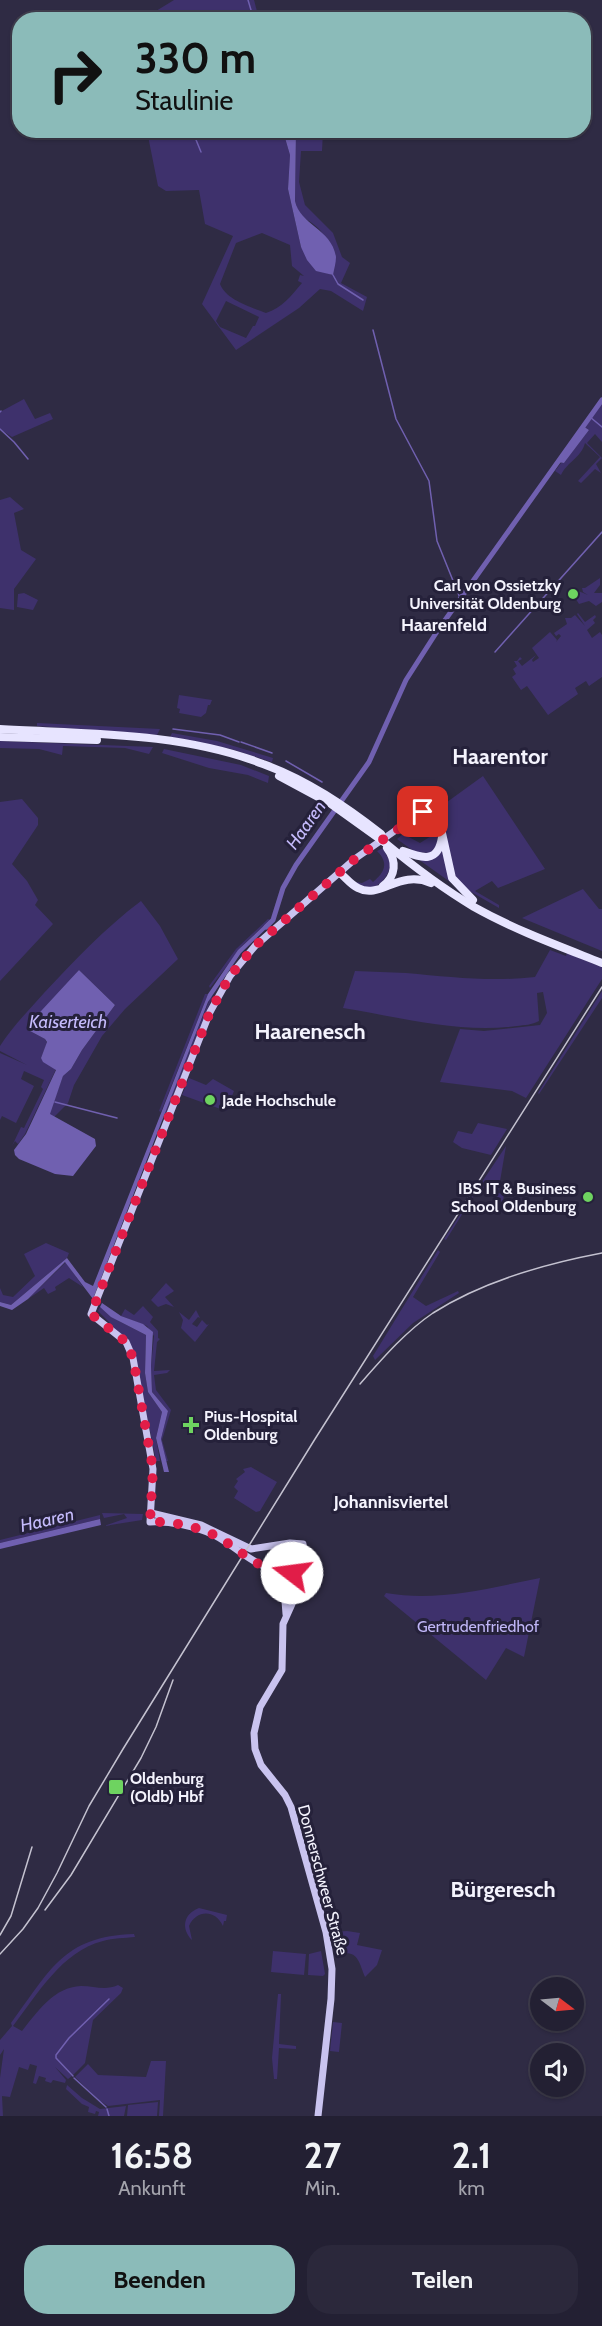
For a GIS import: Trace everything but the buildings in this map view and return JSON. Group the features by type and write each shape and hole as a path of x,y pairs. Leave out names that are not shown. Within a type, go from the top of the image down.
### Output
{"highway":[{"path":"0,733 16,730 34,734"},
{"path":"0,733 171,744 269,769 326,801 424,874 473,903 602,963"},
{"path":"429,807 442,833 452,878 473,903"},
{"path":"388,845 422,858 430,857 440,847 442,833"},
{"path":"377,890 387,882 393,871 393,858 388,845"},
{"path":"402,851 473,903"},
{"path":"340,873 357,888 366,891 377,890 404,879 416,878 432,884 464,903 473,903"},
{"path":"505,919 602,957"}],"main road":[{"path":"305,1570 290,1573 278,1572 213,1534 184,1526 150,1522 153,1475 132,1353 126,1342 91,1314 217,997 235,969 255,946 361,854 429,807"},
{"path":"151,1513 201,1525 248,1548 290,1543 303,1544 304,1578 286,1614"},
{"path":"276,1546 274,1557 285,1593 286,1614"},
{"name":"Donnerschweer Straße","path":"286,1614 282,1631 283,1666 278,1679 260,1707 255,1723 254,1740 265,1772 285,1795 291,1807 324,1922 332,1969 331,1999 318,2116"}],"green space":[{"path":"174,0 254,0 257,12 154,12"},
{"path":"148,138 285,138 290,155 288,189 301,247 319,270 332,275 331,258 322,232 301,215 295,201 296,138 323,138 322,151 301,151 299,182 305,205 333,233 342,257 350,263 341,283 367,297 363,311 331,291 320,289 299,308 236,350 202,304 233,236 205,224 199,190 166,191 158,186","holes":["262,233 290,245 292,266 304,276 300,275 298,281 302,283 277,308 266,313 233,299 223,290 220,284 236,243","226,301 259,317 246,338 220,327 216,321"]},
{"path":"24,399 35,419 50,413 53,419 12,437 0,429 0,412"},
{"path":"602,403 602,442 595,434 587,443 602,458 596,464 601,473 595,469 581,483 578,481 600,457 585,443 561,475 555,471 561,463 564,463 589,430 585,427"},
{"path":"10,497 24,509 14,513 21,550 36,559 14,589 14,610 0,608 0,500"},
{"path":"600,578 600,585 594,593 602,593 602,602 596,606 589,601 579,604 572,593 576,590 588,595 583,592 582,588"},
{"path":"24,593 38,600 33,610 17,607 18,594"},
{"path":"578,613 585,622 595,615 596,617 593,620 595,623 587,630 592,638 600,632 602,635 602,677 589,686 586,681 575,688 578,694 548,715 527,686 521,690 512,677 516,674 513,669 517,666 514,661 520,657 522,659 518,661 522,666 536,655 533,662 539,658 532,648 550,632 557,640 556,642 561,636 559,634 556,636 554,633 567,624 565,618 575,615 585,626"},
{"path":"179,695 212,700 206,713 201,717 179,713 180,709 177,708"},
{"path":"37,723 160,729 157,735 37,726"},
{"path":"172,733 217,741 273,758 272,762 231,749 170,737"},
{"path":"0,741 153,747 149,754 125,748 63,746 62,755 39,749 0,748"},
{"path":"164,749 241,765 269,776 268,783 248,775 209,768 162,753"},
{"path":"483,776 545,869 498,888 492,881 475,891 499,905 499,908 466,889 456,879 444,831 436,810"},
{"path":"22,799 38,818 38,825 12,864 27,881 38,900 35,905 53,924 0,981 0,802"},
{"path":"429,816 436,831 438,840 430,853 415,852 397,839 403,834 420,843 436,833 426,818"},
{"path":"441,847 453,884 418,859"},
{"path":"383,848 391,864 383,881 373,887 362,886 356,882 362,883 370,879 373,882 380,875 384,863 377,851"},
{"path":"583,889 599,909 602,909 602,951 522,918"},
{"path":"141,901 160,926 178,959 125,1009 102,1036 74,1085 68,1103 54,1117 49,1114 63,1076 71,1069 115,1005 79,970 30,1031 45,1039 47,1043 41,1058 56,1069 25,1134 18,1144 15,1141 12,1146 21,1127 24,1128 43,1089 41,1087 44,1080 24,1071 21,1079 34,1086 16,1123 2,1116 0,1120 0,1053 27,1065 0,1051 0,1046 44,993 79,957 115,922"},
{"path":"268,919 270,920 243,945 210,988 209,986 236,949"},
{"path":"550,950 566,956 567,953 602,967 602,979 526,1098 512,1091 440,1082 460,1029 484,1031 540,1025 547,1013 543,992 537,993 539,1021 528,1025 495,1028 451,1026 343,1008 355,971 486,979 535,977"},
{"path":"602,991 602,998 539,1094 538,1093"},
{"path":"205,994 208,994 161,1112 159,1111"},
{"path":"211,996 212,998 166,1114 164,1113"},
{"path":"189,1078 206,1085 213,1079 234,1091 226,1111 182,1095"},
{"path":"478,1123 507,1129 491,1155 462,1148 453,1142 458,1131 472,1134"},
{"path":"506,1146 498,1193 504,1194 503,1202 495,1195 476,1192 446,1240 444,1239"},
{"path":"46,1243 69,1253 67,1258 11,1305 0,1302 0,1288 3,1295 13,1297 35,1276 24,1254"},
{"path":"438,1250 440,1252 413,1297 426,1306 458,1291 459,1293 413,1323 375,1360 373,1356"},
{"path":"66,1262 83,1287 69,1278 55,1287 56,1290 48,1294 44,1288 28,1299"},
{"path":"166,1283 174,1291 165,1297 174,1307 166,1304 158,1307 151,1300"},
{"path":"143,1306 153,1317 150,1322 158,1331 160,1339 157,1342 154,1371 170,1370 167,1373 154,1375 156,1390 171,1410 162,1440 168,1461 166,1461 161,1439 168,1411 152,1392 151,1366 154,1336 147,1326 121,1316 125,1309 134,1315"},
{"path":"100,1307 119,1321 146,1335 145,1373 148,1392 162,1412 156,1438 160,1461 156,1461 135,1356 98,1311"},
{"path":"196,1310 200,1318 198,1317 192,1324 197,1327 202,1320 207,1325 209,1324 195,1342 181,1328 183,1320 179,1312 189,1320"},
{"path":"251,1467 277,1482 260,1511 256,1512 234,1498 238,1491 234,1487 238,1481 236,1479 245,1472 243,1469"},
{"path":"102,1513 143,1514 142,1520 104,1526 127,1518 124,1514 104,1518"},
{"path":"100,1515 100,1519 0,1543 0,1540"},
{"path":"289,1546 299,1547 303,1566 281,1570 278,1549"},
{"name":"Gertrudenfriedhof","path":"540,1578 524,1657 506,1648 486,1680 384,1596 386,1593 444,1595 483,1590"},
{"path":"199,1908 227,1915 226,1921 223,1926 220,1920 211,1914 201,1914 189,1926 192,1940 186,1931 185,1922 190,1914"},
{"path":"347,1931 360,1933 357,1945 382,1950 377,1965 365,1977 356,1957 349,1954 336,1955 333,1934"},
{"path":"134,1934 135,1937 103,1941 88,1946 75,1954 41,1988 13,2026 22,2031 47,2001 71,1987 104,1988 118,1985 123,1988 121,1993 93,2020 85,2063 73,2075 56,2058 72,2076 68,2079 55,2067 66,2080 65,2083 53,2080 51,2083 39,2076 36,2084 33,2083 37,2066 30,2064 28,2070 19,2067 10,2097 2,2096 3,2116 0,2116 0,2078 4,2049 0,2055 0,2040 12,2026 11,2023 37,1987 60,1960 74,1949 90,1941 110,1936"},
{"path":"273,1951 306,1954 304,1975 271,1972"},
{"path":"321,1951 325,1974 323,1976 308,1975 309,1954"},
{"path":"278,1994 281,1994 279,2044 296,2046 296,2049 279,2048 277,2079 274,2079 272,2058"},
{"path":"333,2022 342,2023 339,2052 330,2051"},
{"path":"151,2061 166,2061 163,2116 159,2116 160,2100 108,2106 75,2077 88,2064 98,2075 146,2077"},
{"path":"67,2085 100,2109 126,2106 124,2116 98,2116 99,2112 96,2111 95,2114 88,2112 89,2107 82,2104 66,2089"},
{"path":"158,2102 157,2116 127,2116 128,2105"}],"water":[{"path":"285,138 296,138 295,201 303,216 329,240 336,257 333,275 316,271 307,260 301,247 288,189 290,155"},
{"path":"583,426 589,430 564,463 557,462"},
{"path":"270,920 272,923 241,953 208,1002 93,1299 65,1262 28,1299 12,1310 0,1306 0,1302 11,1305 67,1258 85,1282 93,1286 208,994 238,950"},
{"name":"Kaiserteich","path":"79,970 115,1005 71,1069 63,1076 50,1114 95,1139 96,1146 73,1176 55,1174 19,1159 14,1150 26,1134 56,1070 43,1062 41,1058 47,1042 30,1031 30,1023"},
{"path":"102,1303 121,1316 143,1324 153,1332 152,1392 168,1411 161,1439 169,1472 164,1472 156,1438 162,1412 148,1392 145,1373 146,1335 111,1317 100,1307"},
{"path":"100,1519 101,1525 0,1549 0,1543"}],"waterway":[{"path":"248,0 252,12"},
{"path":"195,138 201,152"},
{"path":"333,275 338,284 363,300"},
{"path":"373,330 396,419 429,481 437,541 460,598"},
{"name":"Haaren","path":"266,927 273,920 283,888 296,865 369,762 406,680 438,630 602,400"},
{"path":"590,417 602,427"},
{"path":"0,429 28,459"},
{"path":"495,652 602,532"},
{"path":"173,729 220,735 239,742"},
{"path":"241,742 272,753"},
{"path":"286,761 322,782"},
{"path":"55,1102 117,1118"},
{"path":"73,2076 56,2058 56,2055 69,2038 109,1999"},
{"path":"74,2078 106,2107"},
{"path":"107,2109 109,2116"}],"railway":[{"path":"0,1954 23,1929 38,1908 89,1806 123,1749 315,1439 602,987"},
{"path":"360,1384 394,1346 413,1329 452,1302 493,1283 536,1268 602,1253"},
{"path":"45,1910 71,1875 141,1758 156,1727 173,1680"},
{"path":"0,1935 11,1916 32,1847"}],"place":[{"name":"Carl von Ossietzky Universität Oldenburg","path":"573,594"},
{"name":"Jade Hochschule","path":"210,1100"},
{"name":"IBS IT & Business School Oldenburg","path":"588,1197"},
{"name":"Pius-Hospital Oldenburg","path":"191,1425"},
{"name":"Oldenburg (Oldb) Hbf","path":"116,1787"}],"district":[{"name":"Haarenfeld","path":"444,625"},
{"name":"Haarentor","path":"500,756"},
{"name":"Haarenesch","path":"310,1031"},
{"name":"Johannisviertel","path":"391,1502"},
{"name":"Bürgeresch","path":"503,1889"}],"route":[{"path":"292,1573 267,1568 213,1534 184,1526 150,1522 153,1469 133,1358 126,1342 91,1314 210,1012 230,976 255,946 356,858 423,812"}]}
